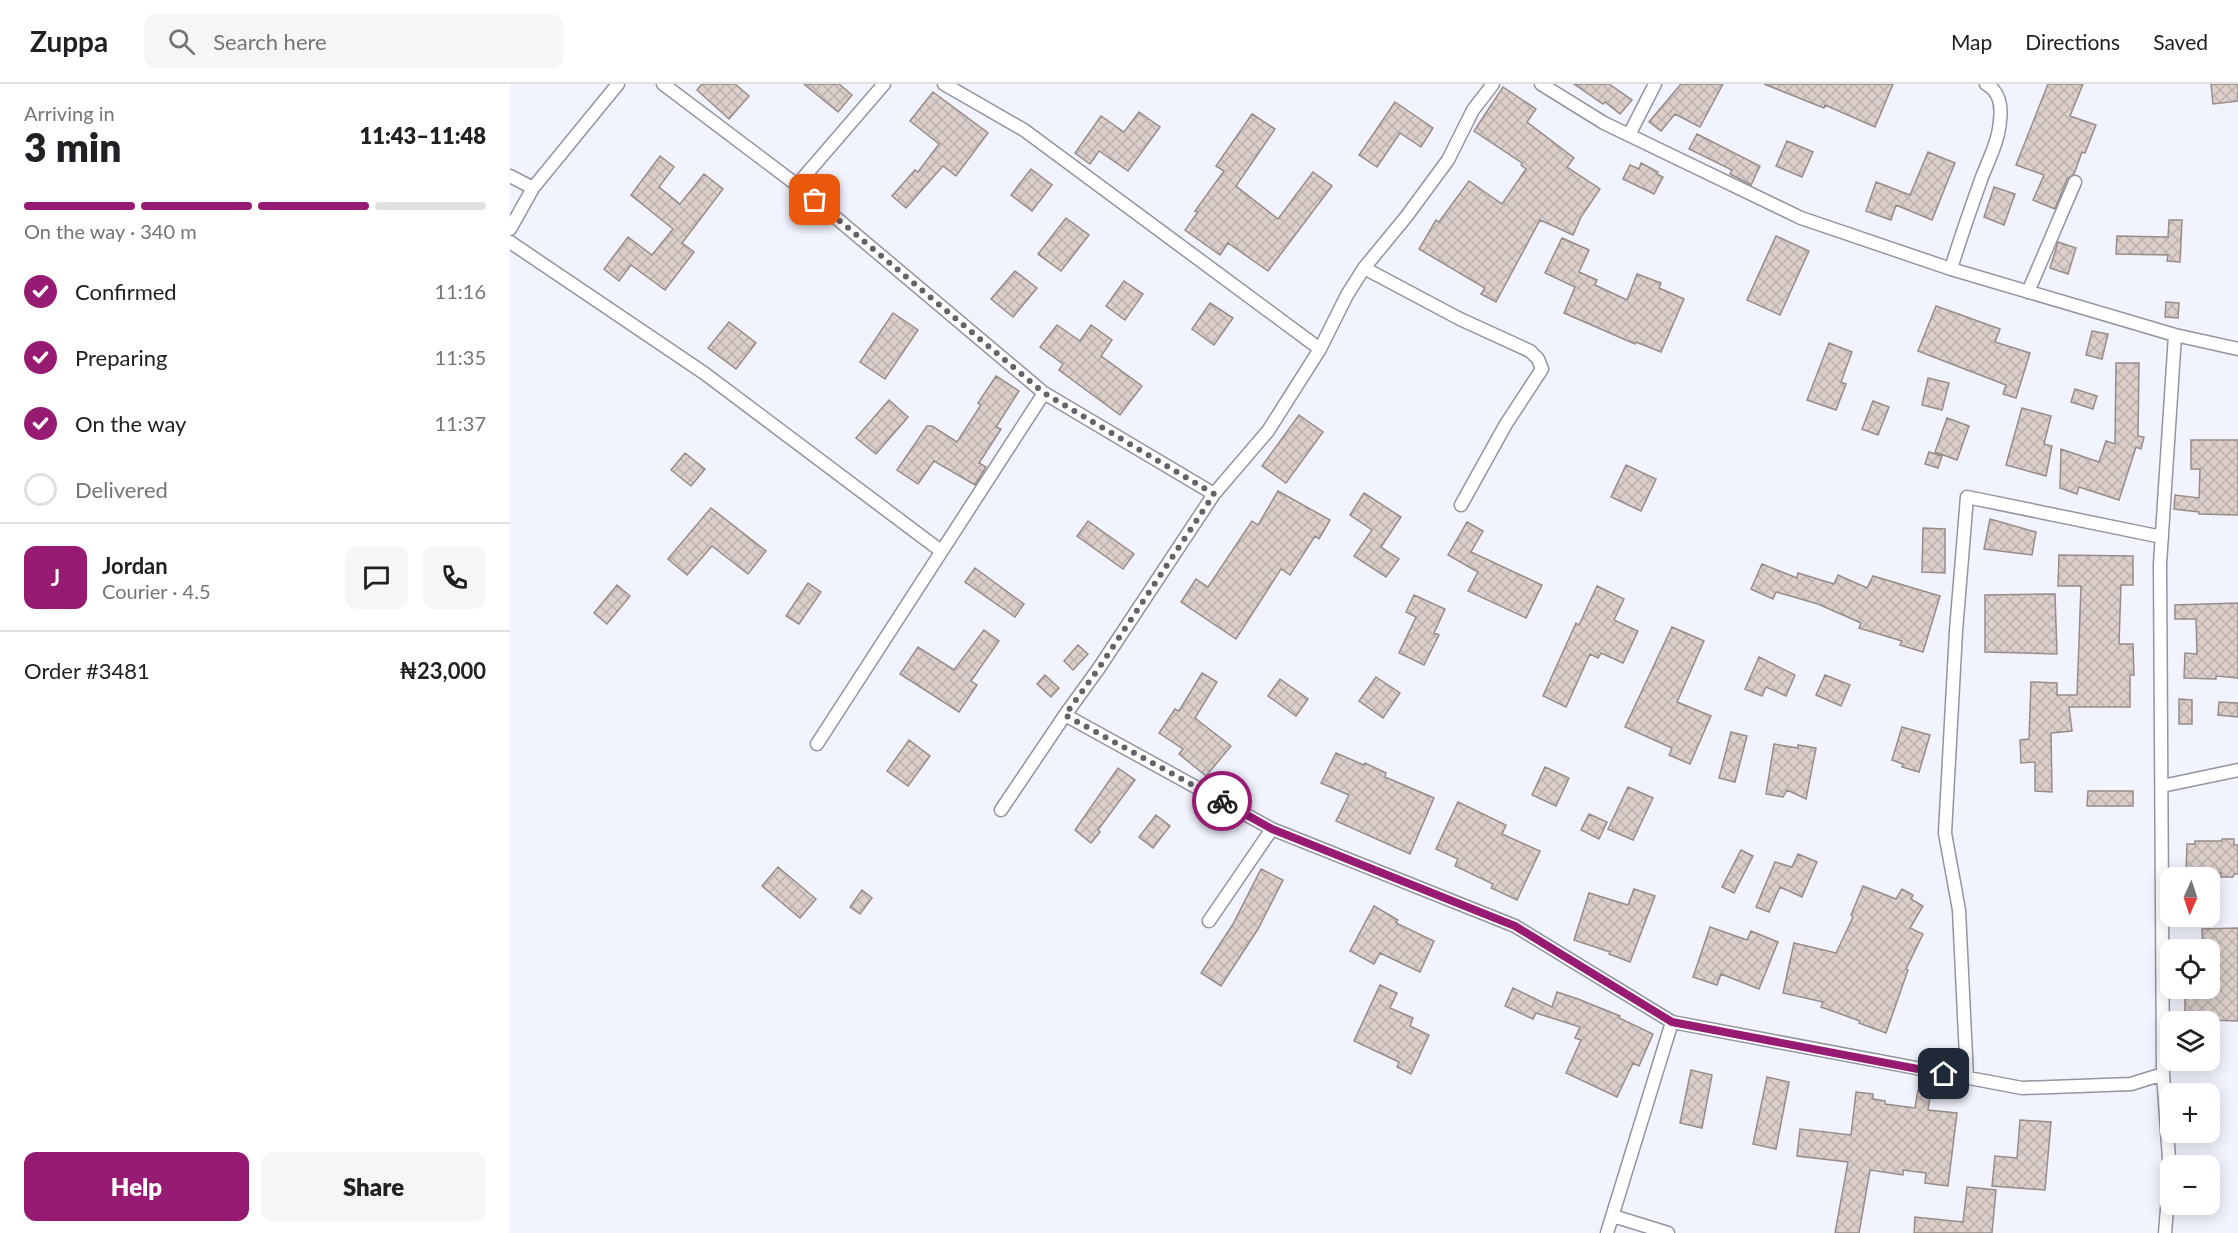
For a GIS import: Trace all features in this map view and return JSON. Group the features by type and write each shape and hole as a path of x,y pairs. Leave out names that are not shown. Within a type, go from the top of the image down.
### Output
{"street":[{"path":"510,229 533,188 618,84"},
{"path":"663,84 797,185 1044,393 1214,494"},
{"path":"797,185 884,84"},
{"path":"944,84 1024,130 1320,349"},
{"path":"1001,810 1099,668 1214,494 1268,432 1320,349 1347,295 1364,268 1406,217 1448,160 1473,110 1493,84"},
{"path":"1541,84 1604,123 1801,218 2028,292 2175,335 2238,349"},
{"path":"1629,135 1655,84"},
{"path":"1952,269 1961,236 1997,138 2001,107 1996,94 1986,84"},
{"path":"510,176 533,188"},
{"path":"2028,292 2075,182"},
{"path":"510,242 704,373 940,550"},
{"path":"1364,268 1460,319 1530,351 1539,359 1542,369 1506,424 1461,505"},
{"path":"2165,1233 2170,1173 2163,1074 2160,564 2175,335"},
{"path":"817,744 940,550 1044,393"},
{"path":"1967,1078 1959,910 1945,833 1956,631 1967,497 2162,537"},
{"path":"1065,715 1272,829 1515,926 1672,1022 2022,1088 2131,1084 2163,1074"},
{"path":"2162,786 2238,770"},
{"path":"1209,921 1272,829"},
{"path":"1607,1233 1672,1022"},
{"path":"1613,1216 1668,1233"}],"building":[{"path":"702,84 735,84 749,96 729,119 697,90"},
{"path":"804,84 839,84 852,95 838,112"},
{"path":"1574,84 1609,84 1632,100 1620,114 1605,102 1603,104"},
{"path":"1681,84 1723,84 1700,127 1675,114 1661,131 1649,122"},
{"path":"1764,84 1893,84 1875,127 1825,105 1824,108"},
{"path":"2048,84 2083,84 2070,116 2096,125 2085,153 2082,152 2074,174 2067,179 2055,209 2033,200 2044,175 2016,165"},
{"path":"2211,84 2238,84 2238,101 2213,104"},
{"path":"1503,87 1536,109 1527,122 1574,158 1567,167 1600,189 1581,217 1573,235 1540,220 1496,302 1481,294 1485,288 1419,249 1436,220 1439,222 1469,181 1502,204 1526,169 1521,165 1522,163 1474,131"},
{"path":"933,92 988,133 956,176 943,166 906,208 892,196 915,170 918,172 939,144 910,121"},
{"path":"1395,102 1433,128 1421,147 1400,133 1377,167 1359,155"},
{"path":"1139,112 1160,127 1128,171 1099,151 1090,164 1075,153 1101,116 1124,132"},
{"path":"1252,114 1275,129 1236,186 1278,219 1313,172 1332,186 1268,271 1228,243 1220,255 1185,230 1198,212 1195,211 1224,171 1216,166"},
{"path":"1697,134 1760,166 1751,185 1730,174 1732,170 1689,149"},
{"path":"1787,141 1813,152 1802,177 1776,166"},
{"path":"1928,152 1955,163 1932,220 1896,205 1891,220 1866,211 1876,182 1910,195"},
{"path":"660,156 674,167 659,187 680,204 704,174 723,189 682,243 694,252 665,290 631,265 619,281 604,269 628,237 652,255 673,229 631,195"},
{"path":"1641,163 1663,177 1654,194 1623,179 1630,165 1639,169"},
{"path":"1031,169 1052,185 1032,211 1011,195"},
{"path":"1994,187 2015,194 2004,225 1984,217"},
{"path":"1066,218 1089,235 1061,271 1038,254"},
{"path":"2169,220 2182,220 2180,262 2167,261 2168,255 2116,254 2117,236 2168,237"},
{"path":"1776,236 1809,251 1780,315 1747,300"},
{"path":"1562,238 1589,250 1579,272 1597,280 1595,285 1627,300 1637,274 1661,283 1659,288 1684,299 1661,352 1636,342 1635,344 1564,313 1575,287 1545,273"},
{"path":"2058,242 2076,248 2068,274 2050,268"},
{"path":"1015,271 1037,288 1013,317 991,299"},
{"path":"1124,281 1143,294 1125,320 1106,306"},
{"path":"2166,302 2179,303 2178,318 2165,317"},
{"path":"1210,303 1233,318 1214,345 1192,329"},
{"path":"1936,306 2000,329 1995,342 2030,353 2016,398 2003,394 2006,385 1918,351"},
{"path":"893,313 918,330 885,379 860,362"},
{"path":"729,322 756,343 736,369 708,348"},
{"path":"1057,325 1080,341 1091,325 1112,340 1101,356 1142,386 1120,415 1059,370 1063,364 1040,347"},
{"path":"2092,331 2108,334 2102,359 2086,355"},
{"path":"1829,343 1852,352 1841,382 1846,384 1836,410 1807,400"},
{"path":"2116,363 2139,363 2138,436 2144,437 2141,449 2136,447 2119,500 2079,487 2077,494 2060,488 2061,449 2099,462 2106,441 2115,444"},
{"path":"996,376 1019,391 996,427 1001,429 979,463 986,467 975,485 934,461 918,484 897,470 927,426 932,426 957,442 981,405 978,403"},
{"path":"1928,378 1949,383 1942,410 1922,405"},
{"path":"2075,389 2097,396 2093,409 2071,402"},
{"path":"889,400 908,417 876,454 856,438"},
{"path":"1873,401 1889,407 1878,435 1862,429"},
{"path":"2022,408 2051,416 2044,444 2052,446 2046,476 2006,465"},
{"path":"1299,415 1323,432 1286,483 1262,466"},
{"path":"1947,418 1969,426 1957,460 1935,452"},
{"path":"2191,440 2238,440 2238,515 2199,514 2199,512 2174,509 2175,495 2199,498 2200,469 2191,469"},
{"path":"1929,452 1942,456 1938,468 1925,464"},
{"path":"685,453 705,469 691,486 671,470"},
{"path":"1626,465 1656,479 1641,511 1611,497"},
{"path":"1278,491 1330,520 1319,539 1315,536 1290,575 1281,569 1236,639 1181,602 1196,579 1208,587 1252,521 1258,525"},
{"path":"1364,493 1401,517 1381,547 1399,559 1386,577 1354,556 1372,530 1350,515"},
{"path":"711,508 766,551 748,574 712,546 687,575 668,559"},
{"path":"1990,519 2036,532 2032,555 1984,549"},
{"path":"1088,521 1134,554 1123,569 1077,536"},
{"path":"1467,522 1483,531 1471,552 1542,585 1526,618 1468,591 1478,572 1448,555"},
{"path":"1923,528 1945,529 1945,573 1922,572"},
{"path":"2059,555 2133,556 2133,585 2121,585 2119,644 2133,644 2134,675 2130,675 2130,707 2069,707 2072,731 2051,733 2052,792 2035,791 2035,762 2021,763 2020,740 2029,739 2031,682 2057,683 2057,695 2077,695 2081,586 2058,586"},
{"path":"1762,564 1797,578 1798,573 1834,584 1838,575 1867,588 1873,576 1940,596 1923,652 1900,645 1902,641 1859,628 1861,623 1818,604 1776,592 1773,599 1751,589"},
{"path":"975,568 1024,604 1015,617 965,582"},
{"path":"808,583 821,592 799,624 786,616"},
{"path":"617,585 630,596 607,624 594,613"},
{"path":"1597,586 1624,599 1614,620 1638,631 1623,663 1601,653 1598,658 1590,654 1566,707 1543,696 1576,623 1579,625"},
{"path":"2055,594 2057,654 1985,652 1985,595"},
{"path":"1414,595 1445,609 1434,633 1439,635 1424,665 1399,653 1416,617 1406,612"},
{"path":"2238,603 2238,678 2216,676 2216,679 2184,678 2185,653 2197,654 2196,619 2175,619 2175,605"},
{"path":"1672,627 1704,641 1677,702 1711,716 1690,764 1669,755 1672,748 1625,727"},
{"path":"984,630 999,641 971,681 977,685 959,712 900,674 918,647 954,670"},
{"path":"1078,645 1088,654 1073,670 1064,661"},
{"path":"1759,657 1795,675 1786,696 1766,687 1762,696 1745,689"},
{"path":"1202,673 1217,682 1195,718 1231,746 1206,776 1179,754 1183,749 1159,733 1175,709 1179,711"},
{"path":"1045,675 1059,688 1051,697 1037,684"},
{"path":"1825,675 1850,685 1841,706 1816,695"},
{"path":"1376,677 1400,693 1383,718 1359,701"},
{"path":"1280,679 1308,699 1296,716 1268,696"},
{"path":"2179,699 2192,700 2192,724 2179,724"},
{"path":"2219,702 2238,703 2238,717 2218,715"},
{"path":"1902,727 1930,735 1919,772 1902,767 1903,764 1892,760"},
{"path":"1731,732 1747,736 1735,782 1719,778"},
{"path":"909,740 930,756 908,786 887,771"},
{"path":"1774,744 1816,748 1806,799 1787,790 1783,797 1766,794"},
{"path":"1336,753 1364,765 1365,763 1386,773 1385,777 1434,798 1410,854 1336,821 1349,795 1321,783"},
{"path":"1545,767 1569,778 1556,806 1532,795"},
{"path":"1118,768 1135,780 1091,843 1075,830"},
{"path":"1628,787 1653,798 1633,840 1608,829"},
{"path":"2088,791 2133,791 2133,806 2087,806"},
{"path":"1458,802 1506,825 1502,834 1540,851 1517,900 1491,888 1493,884 1455,866 1458,859 1436,849"},
{"path":"1589,814 1607,822 1599,839 1581,830"},
{"path":"1156,815 1170,826 1153,848 1139,837"},
{"path":"2222,839 2234,839 2234,845 2238,845 2238,874 2234,874 2233,877 2221,877 2220,867 2186,867 2187,844 2195,844 2195,841 2222,841"},
{"path":"1741,850 1753,856 1734,893 1722,887"},
{"path":"1798,854 1817,862 1802,897 1780,887 1769,912 1756,907 1775,862 1792,867"},
{"path":"778,867 816,899 800,918 762,886"},
{"path":"1261,869 1283,880 1258,929 1221,986 1201,973 1233,924"},
{"path":"1863,886 1896,899 1902,889 1913,895 1911,899 1923,906 1910,928 1923,934 1906,969 1908,970 1886,1033 1821,1007 1823,1002 1783,993 1794,943 1836,953 1853,917 1851,915"},
{"path":"1634,889 1655,896 1630,962 1609,954 1610,952 1574,940 1589,893 1628,905"},
{"path":"862,890 872,898 860,914 850,907"},
{"path":"1374,906 1398,920 1396,923 1434,941 1420,972 1380,953 1374,964 1350,951"},
{"path":"1710,927 1747,940 1751,931 1778,942 1759,989 1721,974 1717,985 1693,977"},
{"path":"2238,928 2238,1021 2220,1020 2220,1011 2185,1011 2185,999 2220,999 2220,939 2202,939 2202,929"},
{"path":"1380,985 1397,993 1390,1008 1413,1018 1410,1026 1429,1035 1411,1074 1397,1067 1399,1062 1354,1041"},
{"path":"1513,988 1552,1007 1557,992 1620,1016 1619,1018 1653,1034 1639,1066 1633,1063 1617,1097 1566,1073 1581,1040 1575,1038 1580,1027 1536,1013 1533,1019 1505,1006"},
{"path":"1691,1070 1712,1075 1702,1128 1680,1123"},
{"path":"1767,1077 1789,1082 1776,1149 1753,1144"},
{"path":"1918,1090 1931,1091 1928,1110 1957,1113 1948,1186 1925,1183 1926,1173 1903,1170 1903,1175 1870,1170 1859,1233 1835,1233 1848,1162 1797,1156 1800,1129 1851,1135 1856,1092 1873,1094 1873,1099 1885,1101 1885,1104 1915,1108"},
{"path":"2020,1120 2051,1122 2045,1190 1992,1186 1995,1156 2017,1158"},
{"path":"1967,1187 1996,1190 1992,1233 1914,1233 1915,1217 1963,1222"}],"way so far":[{"path":"815,200 1044,393 1214,494 1099,668 1065,715 1222,801"}],"route":[{"path":"1222,801 1272,829 1515,926 1672,1022 1944,1074"}]}
